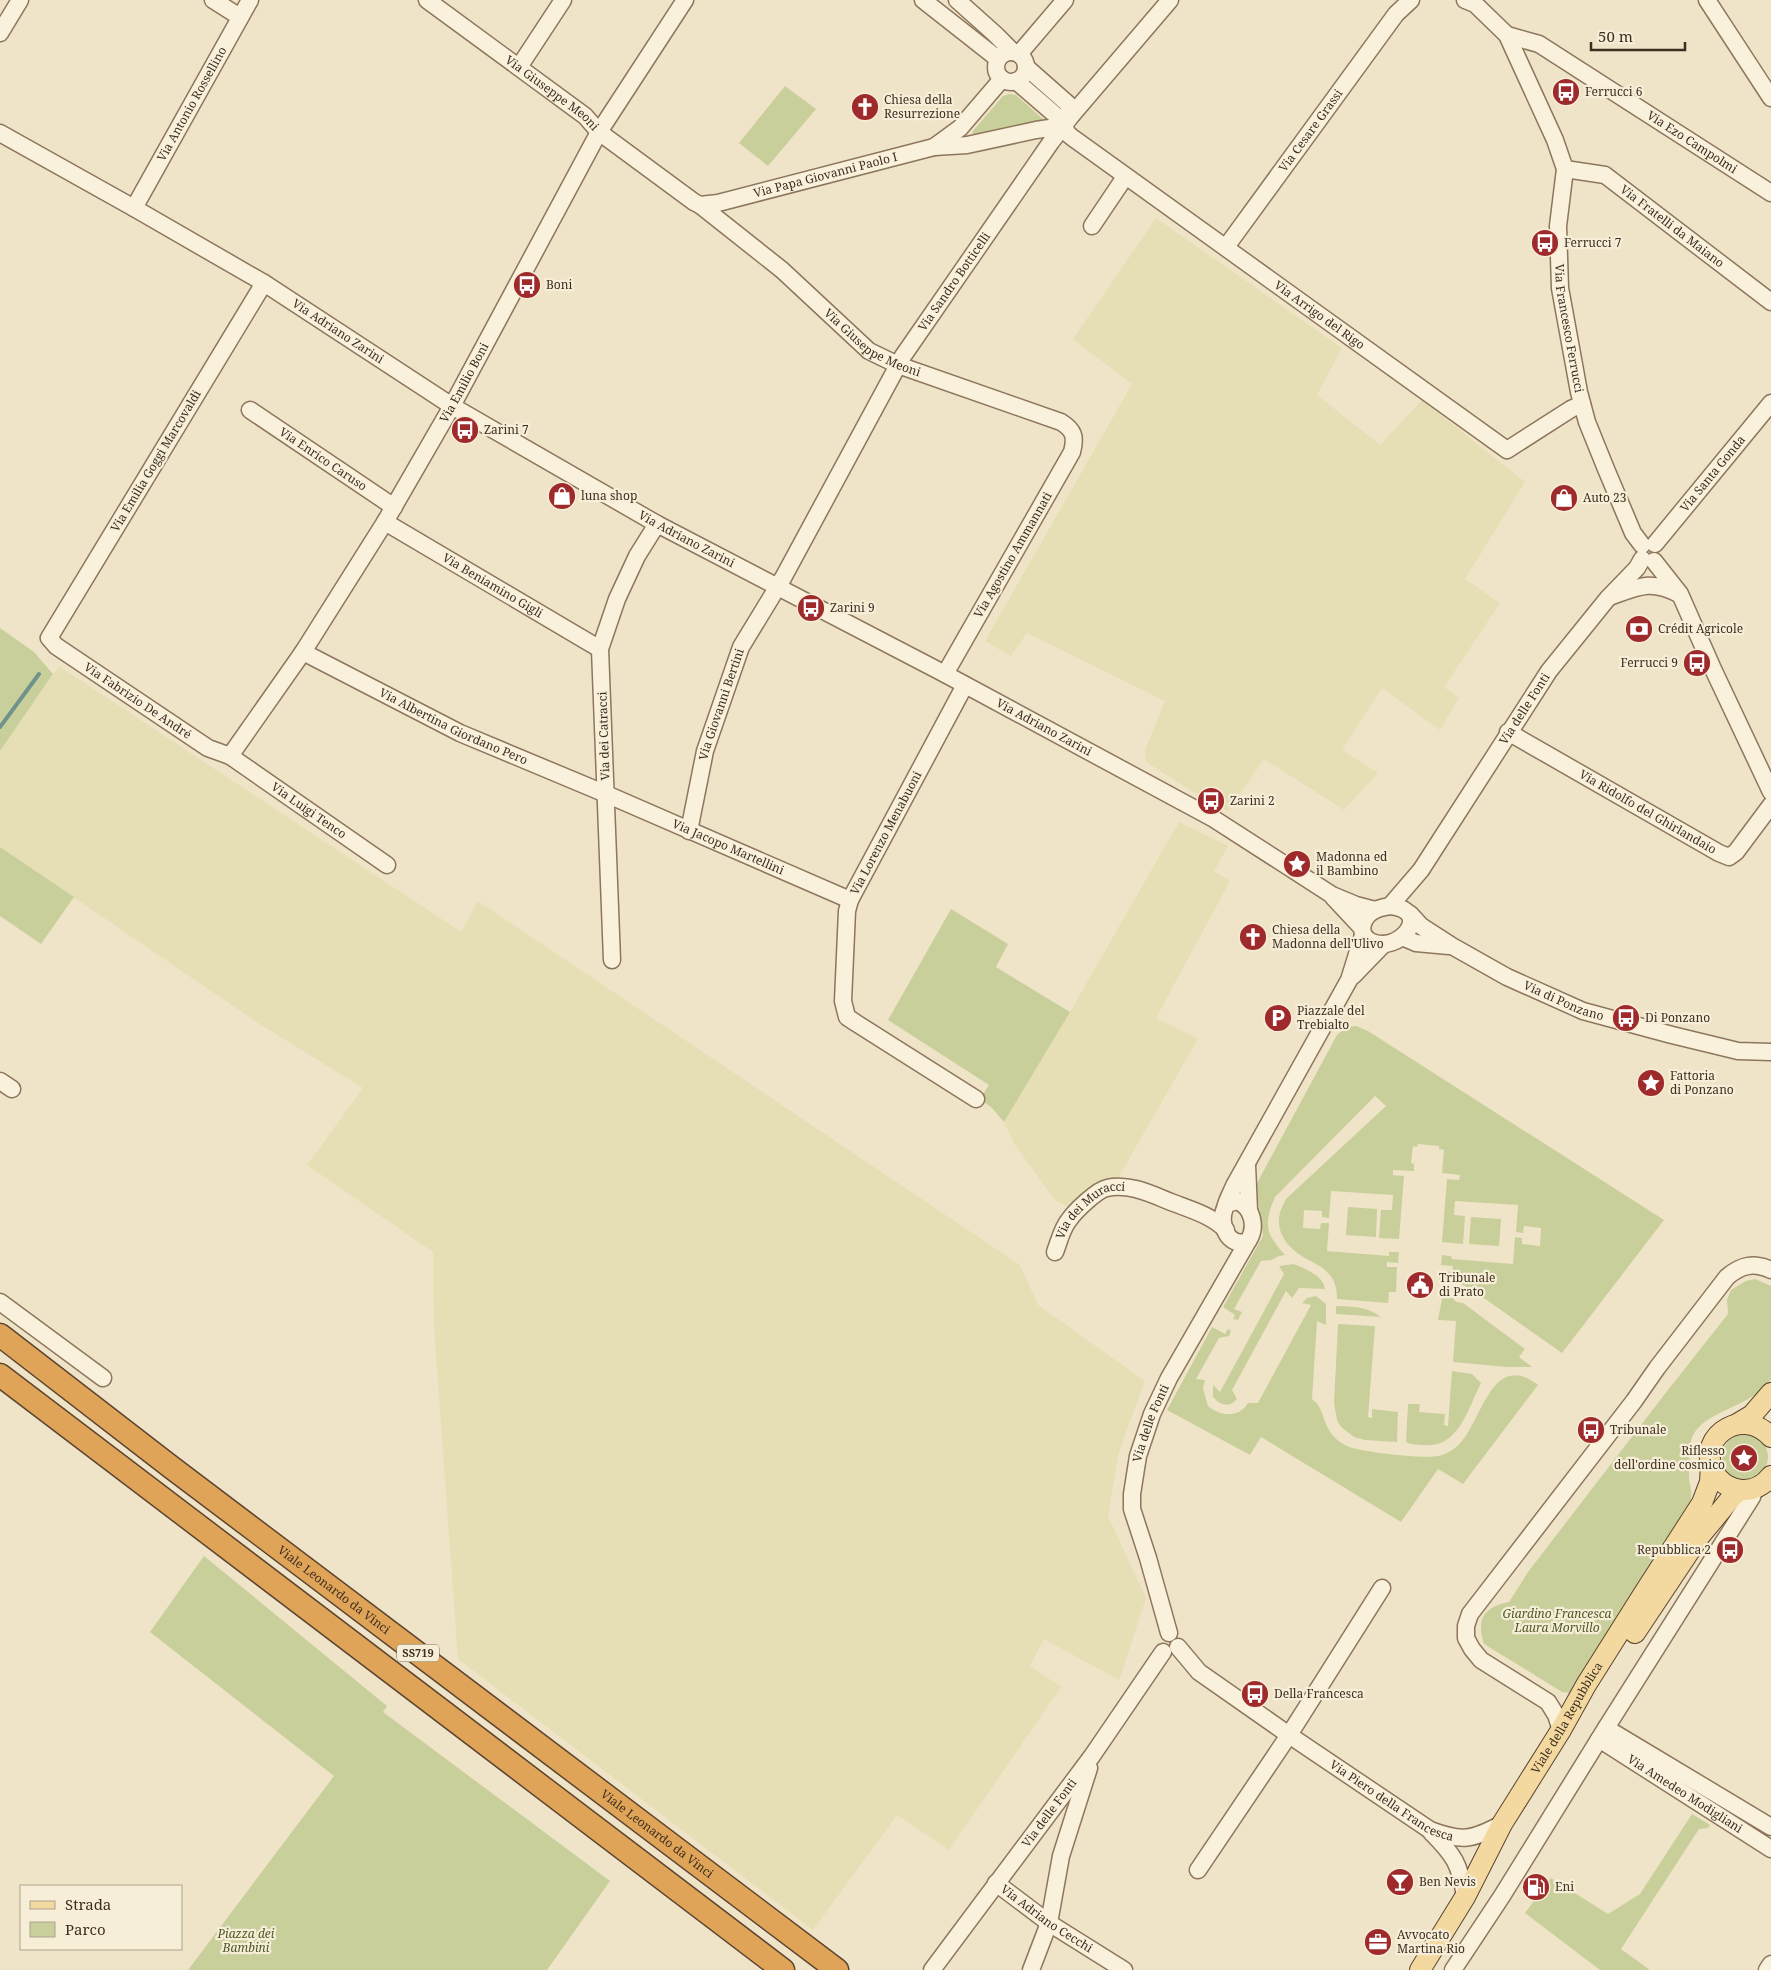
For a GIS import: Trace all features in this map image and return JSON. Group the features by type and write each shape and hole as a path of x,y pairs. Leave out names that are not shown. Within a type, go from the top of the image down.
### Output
{"highway":[{"name":"Viale Leonardo da Vinci","path":"0,1335 209,1496 838,1970"},
{"name":"SS719","path":"0,1375 783,1970"}],"main road":[{"name":"Viale della Repubblica","path":"1420,1970 1465,1897 1502,1824 1702,1503 1710,1482 1712,1447 1715,1439 1721,1432 1752,1415 1771,1393"},
{"path":"1737,1424 1747,1423 1756,1426 1764,1430 1771,1437"},
{"path":"1711,1465 1721,1481 1729,1487 1760,1485"},
{"name":"Viale della Repubblica","path":"1432,1970 1468,1914 1484,1880 1578,1722 1664,1588 1712,1521 1760,1485"}],"street":[{"path":"0,33 20,0"},
{"path":"213,0 240,17"},
{"name":"Via Antonio Rossellino","path":"134,208 250,0"},
{"name":"Via Giuseppe Meoni","path":"427,0 585,116 598,132 700,205 782,270 869,351 898,365 1061,422 1069,427 1074,434"},
{"path":"519,66 563,0"},
{"name":"Via Emilio Boni","path":"230,756 303,652 385,522 452,406 598,132 685,0"},
{"path":"923,0 998,59"},
{"path":"957,0 995,34 1068,104 1070,109 1067,121 1058,118 996,68 998,59 1004,53 1019,58"},
{"path":"1019,58 1065,0"},
{"name":"Via Sandro Botticelli","path":"777,587 898,365 1067,121 1170,0"},
{"name":"Via Cesare Grassi","path":"1226,247 1399,7 1411,0"},
{"path":"1707,0 1771,98"},
{"name":"Via Francesco Ferrucci","path":"1470,2 1507,34 1548,124 1565,169 1558,226 1560,288 1582,404 1588,424 1633,533 1680,594 1771,792"},
{"name":"Via Ezo Campolmi","path":"1507,34 1539,44 1771,192"},
{"path":"1009,80 1023,75 1019,58"},
{"name":"Via Papa Giovanni Paolo I","path":"934,147 960,128 1009,80"},
{"name":"Via Papa Giovanni Paolo I","path":"700,205 718,203 934,147 967,145 1036,130 1067,121"},
{"name":"Via Arrigo del Rigo","path":"1067,121 1073,138 1125,177 1226,247 1507,450 1582,404"},
{"name":"Via Adriano Zarini","path":"0,134 264,283 452,406 657,524 945,674 1214,820 1332,895"},
{"name":"Via Fratelli da Maiano","path":"1565,169 1605,175 1771,302"},
{"path":"1092,226 1125,177"},
{"name":"Via Emilia Goggi Marcovaldi","path":"49,638 264,283"},
{"name":"Via Santa Gonda","path":"1648,552 1771,404"},
{"name":"Via Enrico Caruso","path":"250,410 394,507"},
{"name":"Via Agostino Ammannati","path":"945,674 1072,452 1075,441 1074,434"},
{"name":"Via Beniamino Gigli","path":"385,522 600,649"},
{"name":"Via dei Catracci","path":"612,960 600,649 617,599 637,556 657,524"},
{"name":"Via delle Fonti","path":"1382,908 1421,870 1549,671 1608,598 1637,568 1648,552"},
{"path":"1608,598 1647,585 1665,587 1680,594"},
{"name":"Via Giovanni Bertini","path":"689,831 705,750 724,695 742,647 777,587"},
{"name":"Via Fabrizio De André","path":"49,638 56,646 208,748 230,756"},
{"name":"Via Albertina Giordano Pero","path":"303,652 460,733 606,794"},
{"name":"Via Lorenzo Menabuoni","path":"965,685 850,900 847,911 843,1002 847,1017 976,1099"},
{"name":"Via Ridolfo del Ghirlandaio","path":"1508,732 1729,857 1736,852 1771,805"},
{"name":"Via Luigi Tenco","path":"230,756 387,865"},
{"name":"Via Jacopo Martellini","path":"606,794 850,900"},
{"name":"Via delle Fonti","path":"1408,912 1421,870"},
{"path":"1332,895 1356,905 1408,912 1412,922 1409,931 1398,941 1384,944 1375,943 1362,932 1332,895"},
{"path":"1362,932 1364,920 1382,908"},
{"name":"Via di Ponzano","path":"1408,912 1421,926 1452,946 1507,977 1583,1011 1738,1051 1771,1052"},
{"name":"Via delle Fonti","path":"1350,980 1362,932"},
{"path":"1402,937 1416,943 1452,946"},
{"name":"Via delle Fonti","path":"1222,1283 1228,1234 1224,1218 1226,1205 1234,1186 1350,980 1384,944"},
{"name":"Via delle Fonti","path":"932,1970 1171,1650 1176,1637 1169,1633 1132,1509 1133,1481 1138,1456 1152,1414 1169,1378 1222,1283 1248,1241 1252,1229 1249,1210 1247,1165"},
{"name":"Via dei Muracci","path":"1055,1252 1068,1221 1092,1198 1106,1188 1126,1187 1146,1192 1195,1211 1218,1223 1228,1234"},
{"path":"1226,1205 1237,1201 1245,1205 1249,1210"},
{"name":"Via dei Muracci","path":"1195,1211 1207,1212 1226,1205"},
{"path":"1228,1234 1234,1243 1239,1244 1248,1241"},
{"path":"1561,1730 1556,1715 1548,1702 1481,1660 1466,1638 1466,1626 1470,1614 1727,1277 1736,1268 1748,1265 1762,1265 1771,1270"},
{"path":"0,1302 103,1378"},
{"path":"1453,1970 1760,1485"},
{"path":"1198,1870 1289,1736 1382,1588"},
{"name":"Via Piero della Francesca","path":"1171,1650 1289,1736 1430,1830 1454,1837 1473,1838 1502,1824"},
{"path":"1548,1702 1565,1702 1579,1698"},
{"name":"Via Amedeo Modigliani","path":"1602,1733 1771,1827"},
{"name":"Via Amedeo Modigliani","path":"1602,1733 1771,1849"},
{"path":"1031,1970 1049,1923 1061,1856 1092,1756"},
{"path":"1430,1830 1455,1859 1463,1881 1465,1897"},
{"name":"Via Adriano Cecchi","path":"996,1883 1049,1923 1124,1970"},
{"path":"1767,1970 1771,1964"}],"shaded area":[{"path":"1156,218 1342,348 1317,395 1380,445 1422,400 1525,482 1465,579 1500,603 1444,687 1459,698 1440,730 1382,688 1342,750 1378,773 1344,810 1264,759 1228,811 1146,762 1145,750 1165,701 1027,633 1011,656 985,641 1132,384 1073,339"},
{"path":"59,666 461,932 478,901 1020,1265 1038,1305 1145,1381 1119,1452 1108,1516 1146,1598 1119,1680 1044,1639 1030,1666 1061,1687 949,1850 897,1815 813,1930 458,1659 434,1327 433,1252 307,1165 363,1088 258,1023 0,847 0,751"},
{"path":"1179,822 1228,846 1214,871 1230,881 1156,1018 1198,1039 1118,1178 1100,1181 1068,1207 1055,1200 1015,1145 1004,1122 1070,1012"}],"green space":[{"path":"785,86 816,109 768,166 739,143"},
{"path":"1009,94 1016,95 1044,120 975,136 972,132 1003,96"},
{"path":"0,628 34,652 53,674 0,751"},
{"path":"0,847 74,897 41,944 0,916"},
{"path":"951,909 1008,944 996,967 1070,1012 1004,1122 992,1108 980,1099 989,1085 888,1020"},
{"path":"1356,1026 1368,1031 1664,1220 1562,1353 1474,1291 1461,1284 1439,1284 1440,1271 1452,1272 1453,1266 1441,1265 1442,1255 1451,1256 1452,1259 1513,1264 1515,1237 1522,1238 1522,1244 1540,1246 1541,1228 1524,1226 1523,1233 1516,1232 1518,1205 1455,1201 1454,1215 1465,1216 1463,1244 1442,1242 1447,1179 1459,1180 1460,1175 1442,1173 1444,1150 1439,1149 1439,1146 1418,1144 1417,1147 1413,1146 1411,1163 1414,1164 1414,1171 1393,1170 1393,1175 1404,1176 1399,1239 1379,1238 1381,1210 1392,1210 1393,1195 1331,1191 1329,1218 1322,1217 1322,1211 1304,1210 1303,1228 1320,1229 1321,1223 1329,1223 1327,1251 1389,1256 1389,1252 1399,1252 1398,1263 1387,1262 1387,1267 1397,1267 1396,1292 1389,1292 1388,1303 1337,1299 1337,1291 1332,1277 1289,1245 1280,1231 1279,1223 1282,1207 1287,1198 1386,1106 1375,1096 1275,1197 1269,1215 1268,1229 1270,1235 1285,1255 1261,1261 1234,1309 1242,1312 1238,1320 1233,1319 1235,1315 1223,1307 1263,1236 1256,1185 1337,1035 1346,1027"},
{"path":"1348,1207 1377,1209 1376,1237 1346,1235"},
{"path":"1471,1217 1501,1219 1499,1246 1469,1244"},
{"path":"1294,1264 1317,1276 1324,1284 1325,1289 1299,1288 1292,1298 1286,1291 1232,1390 1237,1399 1228,1405 1222,1404 1213,1397 1213,1385 1220,1392 1284,1274 1279,1266"},
{"name":"Giardino Francesca Laura Morvillo","path":"1755,1279 1771,1286 1771,1379 1763,1389 1752,1397 1715,1415 1704,1422 1696,1431 1691,1441 1690,1501 1582,1676 1570,1693 1562,1692 1484,1644 1481,1628 1484,1616 1493,1607 1509,1602 1528,1572 1728,1314 1727,1300 1731,1290 1746,1281"},
{"path":"1443,1293 1449,1294 1456,1302 1463,1303 1525,1349 1519,1357 1532,1367 1507,1367 1453,1362 1456,1321 1438,1320"},
{"path":"1316,1296 1326,1304 1326,1325 1317,1321 1312,1399 1320,1409 1332,1434 1347,1446 1364,1451 1406,1456 1431,1457 1443,1455 1455,1448 1464,1438 1488,1395 1497,1383 1508,1376 1521,1376 1538,1385 1463,1484 1438,1469 1401,1522 1261,1437 1250,1455 1167,1410 1212,1327 1225,1334 1228,1329 1231,1331 1229,1336 1219,1338 1196,1379 1205,1380 1203,1388 1208,1406 1223,1414 1234,1414 1239,1412 1248,1403 1258,1403 1311,1305 1302,1303 1307,1298"},
{"path":"1336,1306 1365,1309 1381,1317 1336,1314"},
{"path":"1338,1324 1375,1326 1368,1417 1372,1418 1372,1409 1398,1412 1397,1442 1365,1440 1354,1437 1341,1427 1337,1420 1334,1403"},
{"path":"1452,1371 1472,1374 1481,1383 1461,1425 1446,1440 1437,1444 1417,1445 1406,1442 1408,1404 1420,1404 1419,1412 1445,1414 1444,1425 1448,1426"},
{"path":"1745,1434 1758,1438 1764,1444 1768,1457 1764,1470 1758,1476 1745,1480 1732,1476 1726,1470 1722,1457 1726,1444 1732,1438"},
{"name":"Piazza dei Bambini","path":"204,1556 387,1706 383,1712 610,1881 547,1970 188,1970 334,1776 150,1632"},
{"path":"1692,1814 1710,1825 1708,1828 1699,1829 1621,1949 1650,1970 1600,1970 1525,1913 1551,1878 1608,1914 1640,1894"}],"waterway":[{"path":"0,727 39,674"}],"place":[{"name":"Ferrucci 6","path":"1566,92"},
{"name":"Chiesa della Resurrezione","path":"865,107"},
{"name":"Ferrucci 7","path":"1545,243"},
{"name":"Boni","path":"527,285"},
{"name":"Zarini 7","path":"465,430"},
{"name":"luna shop","path":"562,496"},
{"name":"Auto 23","path":"1564,498"},
{"name":"Zarini 9","path":"811,608"},
{"name":"Crédit Agricole","path":"1639,629"},
{"name":"Ferrucci 9","path":"1697,663"},
{"name":"Zarini 2","path":"1211,801"},
{"name":"Madonna ed il Bambino","path":"1297,864"},
{"name":"Chiesa della Madonna dell'Ulivo","path":"1253,937"},
{"name":"Piazzale del Trebialto","path":"1278,1018"},
{"name":"Di Ponzano","path":"1626,1018"},
{"name":"Fattoria di Ponzano","path":"1651,1083"},
{"name":"Tribunale di Prato","path":"1420,1285"},
{"name":"Tribunale","path":"1591,1430"},
{"name":"Riflesso dell'ordine cosmico","path":"1744,1458"},
{"name":"Repubblica 2","path":"1730,1550"},
{"name":"Della Francesca","path":"1255,1694"},
{"name":"Ben Nevis","path":"1400,1882"},
{"name":"Eni","path":"1536,1887"},
{"name":"Avvocato Martina Rio","path":"1378,1942"}]}
